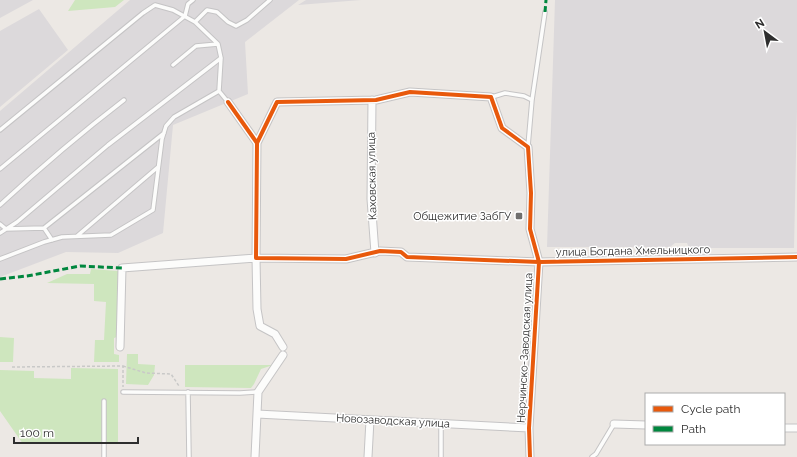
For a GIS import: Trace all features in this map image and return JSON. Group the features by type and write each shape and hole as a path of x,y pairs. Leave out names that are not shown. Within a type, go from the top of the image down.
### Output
{"street":[{"path":"283,347 275,334 260,326 257,308 257,143 277,102 376,100 410,92 490,98 502,128 528,147"},
{"name":"Каховская улица","path":"372,100 371,199 375,253"},
{"path":"228,102 257,143"},
{"name":"Нерчинско-Заводская улица","path":"528,147 530,229 539,262 529,428 530,457"},
{"name":"улица Богдана Хмельницкого","path":"120,347 122,268 256,258 346,259 380,251 401,252 408,257 539,262 797,258"},
{"path":"255,457 258,392 283,355"},
{"name":"Новозаводская улица","path":"257,414 529,428"},
{"path":"368,457 370,420"},
{"path":"614,424 645,425"},
{"path":"785,428 797,428"}],"lane":[{"path":"0,169 185,16 188,4 193,0"},
{"path":"195,22 207,10 217,12 228,22 236,26 247,20 270,0"},
{"path":"0,130 143,13 155,5 173,10 195,22 218,44 221,58 219,91 228,102"},
{"path":"528,147 532,100 545,12"},
{"path":"173,65 196,46 218,44"},
{"path":"0,233 17,222 108,145 221,58"},
{"path":"0,259 62,237 111,235 153,210 162,139 166,126 174,116 219,91"},
{"path":"490,98 505,93 524,96 532,100"},
{"path":"0,205 76,137 124,100"},
{"path":"0,224 6,229 44,228 164,133"},
{"path":"77,236 158,167"},
{"path":"44,228 52,240"},
{"path":"123,392 258,392"},
{"path":"188,392 188,457"},
{"path":"104,401 104,457"},
{"path":"441,424 441,457"},
{"path":"592,457 596,454 614,424"}],"path":[{"path":"12,367 123,366 146,373 171,374 183,392"},
{"path":"123,366 123,392"}],"shaded area":[{"path":"0,0 33,0 0,18"},
{"path":"130,0 299,0 245,42 248,94 173,125 163,233 118,253 66,252 0,277 0,111"},
{"path":"306,0 361,0 298,5"},
{"path":"555,0 797,0 797,109 794,248 689,248 687,243 675,243 670,247 547,247"},
{"path":"39,9 68,50 0,107 0,31"}],"green space":[{"path":"75,0 124,0 115,7 68,11"},
{"path":"91,269 118,271 117,337 114,338 114,354 119,355 119,362 94,362 95,340 104,340 106,302 94,301 94,284 47,283 67,274 90,274"},
{"path":"0,337 14,338 13,362 0,362"},
{"path":"127,354 138,354 138,364 155,365 154,375 148,385 126,384"},
{"path":"185,365 273,365 261,369 251,388 185,387"},
{"path":"71,368 118,369 118,443 23,444 0,411 0,370 34,371 34,378 71,379"}],"marked path":[{"path":"545,12 546,0"},
{"path":"0,279 27,276 80,266 122,268"}],"cycle path":[{"path":"257,143 277,102 376,100 410,92 491,97 502,128 528,147 531,193 530,229 539,262 529,428 530,457"},
{"path":"228,102 257,143 256,258 346,259 380,251 401,252 407,257 539,262 797,257"}],"place":[{"name":"Общежитие ЗабГУ","path":"519,216"}]}
